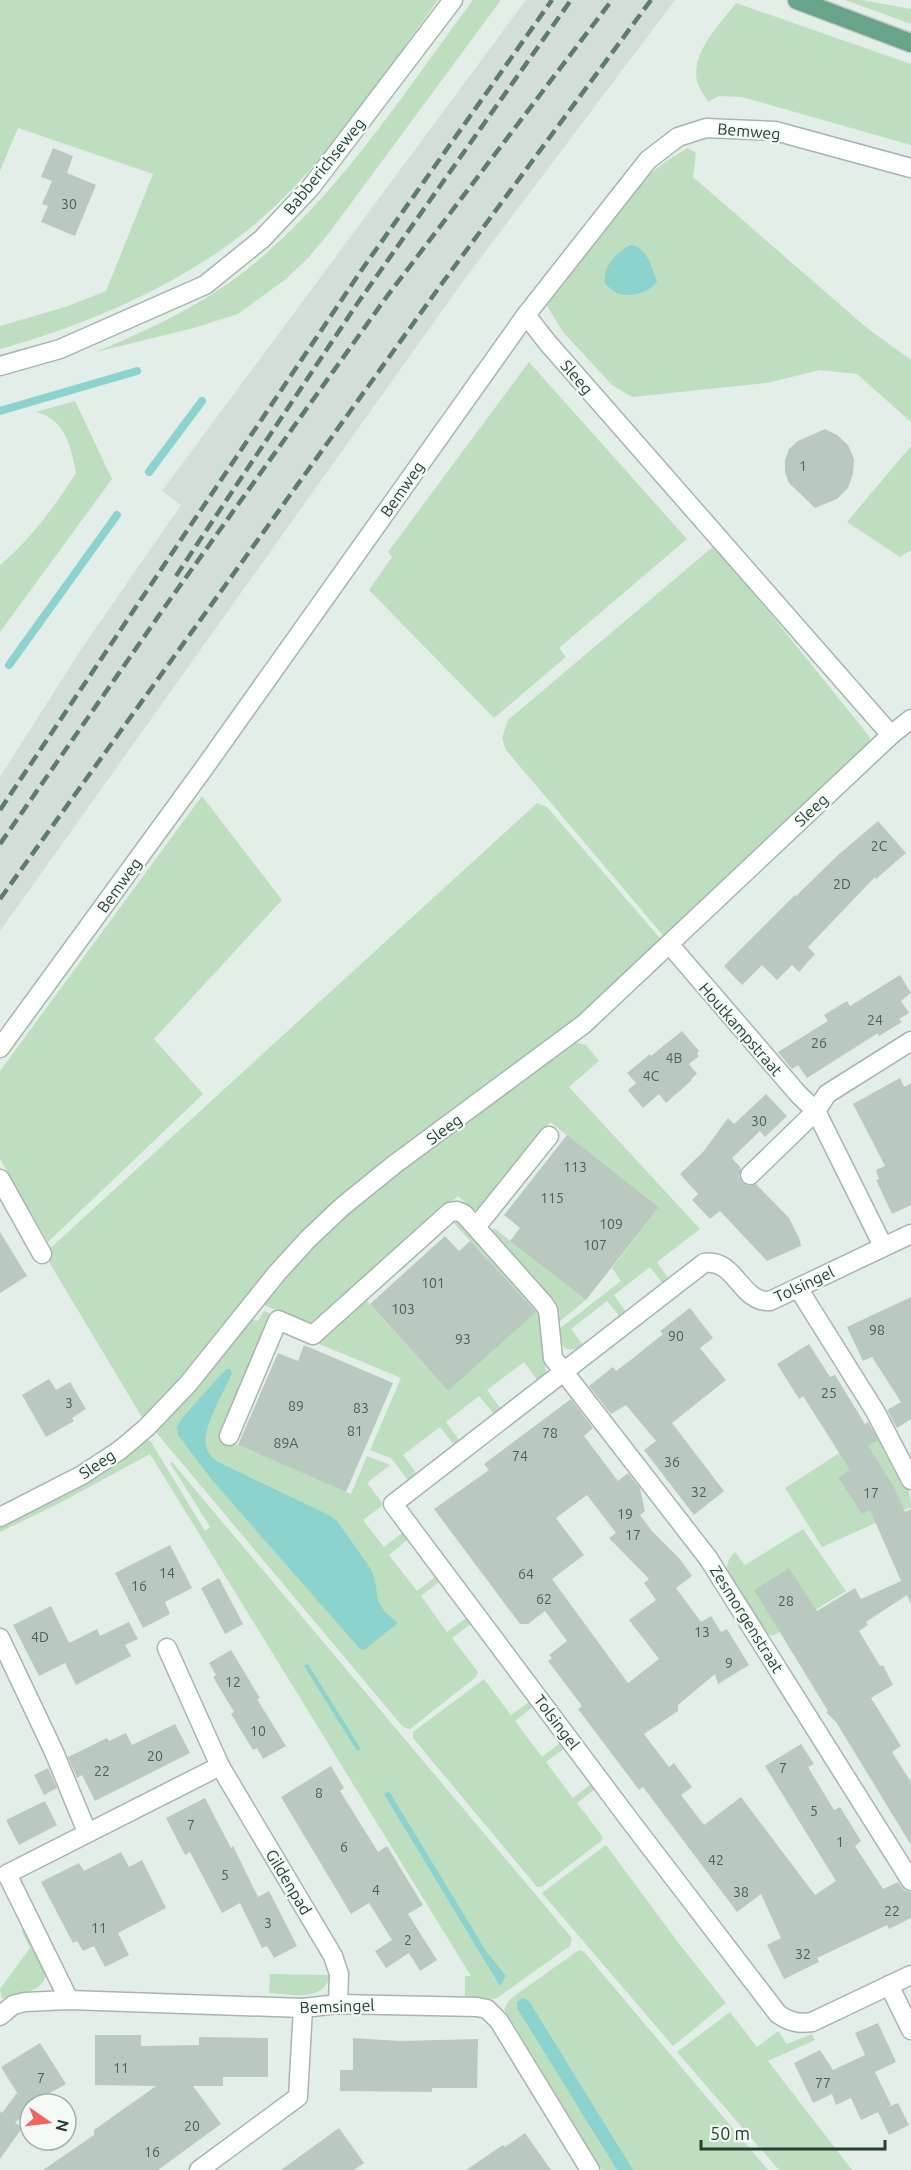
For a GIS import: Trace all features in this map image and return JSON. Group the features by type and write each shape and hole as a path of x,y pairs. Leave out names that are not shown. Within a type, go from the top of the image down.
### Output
{"main road":[{"path":"806,3 911,44"}],"street":[{"name":"Babberichseweg","path":"0,366 60,349 205,285 262,239 311,188 453,0"},
{"name":"Bemweg","path":"0,1048 202,771 526,315 648,160 678,137 706,128 775,131 911,168"},
{"name":"Sleeg","path":"526,315 547,342 891,735"},
{"name":"Sleeg","path":"0,1517 82,1475 120,1450 146,1428 188,1384 277,1273 329,1219 395,1164 584,1024 891,735 911,719"},
{"name":"Houtkampstraat","path":"669,944 799,1095 816,1111 883,1246"},
{"path":"750,1175 816,1111 827,1094 911,1041"},
{"path":"476,1227 549,1136"},
{"path":"0,1179 42,1254"},
{"path":"229,1436 278,1320 313,1335 450,1212 457,1211 464,1214 544,1304 548,1310 551,1351 563,1372"},
{"name":"Tolsingel","path":"911,1234 771,1301 761,1302 721,1264 704,1263 393,1504 778,2014 787,2021 799,2024 812,2022 911,1975"},
{"path":"798,1288 875,1411 911,1480"},
{"name":"Zesmorgenstraat","path":"563,1372 708,1558 911,1881"},
{"path":"0,1638 54,1752 87,1832"},
{"name":"Gildenpad","path":"167,1648 220,1766 333,1956 339,1974 338,2004"},
{"path":"69,2000 7,1874 220,1766"},
{"path":"889,1985 911,2030"},
{"name":"Bemsingel","path":"0,2016 13,2005 25,2002 69,2000 303,2008 338,2004 487,2009 499,2021 590,2170"},
{"path":"199,2170 295,2102 300,2092 303,2008"}],"shaded area":[{"path":"526,0 675,0 464,280 0,931 0,777 82,648 181,505 162,491"}],"green space":[{"path":"0,0 438,0 360,108 318,161 272,209 243,233 212,256 144,295 72,326 0,349 0,326 65,307 106,291 153,174 18,128 0,171"},
{"path":"473,0 501,0 329,233 286,279 238,314 194,328 96,352 151,327 221,289 272,248 335,183"},
{"path":"845,0 862,0 911,9 911,24"},
{"path":"736,3 911,64 911,145 742,97 719,96 708,102 697,81 698,60 708,39"},
{"path":"688,148 696,153 693,177 867,328 911,360 911,422 857,374 820,370 767,383 632,397 612,385 563,332 547,306 609,218 645,179","holes":["630,245 618,293 605,284 614,259"]},
{"path":"529,362 687,539 559,648 566,657 494,718 369,590 392,557 388,552"},
{"path":"75,401 112,479 0,632 0,565 22,545 41,522 76,473 69,444 60,427 46,416 36,412"},
{"path":"911,446 911,550 900,557 847,522"},
{"path":"715,545 870,739 867,746 667,940 506,750 502,738 508,720"},
{"path":"202,796 282,900 154,1039 203,1094 48,1242 0,1159 0,1071"},
{"path":"537,803 547,807 664,943 608,994 560,1032 402,1149 143,1419 46,1257 46,1252"},
{"path":"574,1042 586,1045 599,1061 569,1087 700,1229 657,1262 669,1279 663,1284 650,1267 614,1295 626,1312 620,1317 607,1301 571,1329 583,1345 572,1350 565,1348 559,1329 621,1281 612,1268 659,1207 550,1122 481,1209 473,1210 458,1196 315,1323 307,1324 262,1304 300,1259 364,1200 433,1145"},
{"path":"456,1221 539,1311 546,1374 538,1381 524,1362 487,1390 501,1409 494,1414 479,1396 446,1422 460,1441 454,1445 440,1427 403,1455 417,1474 408,1480 391,1458 370,1450 401,1378 317,1343 366,1300 448,1391 470,1241 453,1222"},
{"path":"494,1228 586,1300 559,1322 559,1313 555,1303 491,1231"},
{"path":"264,1311 271,1314 219,1437 351,1494 367,1456 390,1465 367,1483 381,1501 382,1506 363,1520 384,1547 402,1533 407,1540 389,1555 417,1591 435,1577 439,1582 421,1596 447,1632 466,1618 471,1624 452,1638 478,1672 476,1677 410,1729 403,1727 155,1431 186,1399 252,1319 258,1321"},
{"path":"872,1428 903,1476 911,1507 822,1547 785,1488 841,1452 839,1447"},
{"path":"147,1439 205,1531 210,1527 170,1463 172,1462 572,1938 570,1946 497,1998 465,1996 465,1976 471,1976 150,1454 58,1504 0,1532 0,1526"},
{"path":"803,1529 846,1591 773,1636 765,1633 727,1569 728,1564 735,1552 745,1565"},
{"path":"484,1679 511,1715 529,1702 533,1707 515,1721 542,1757 560,1743 565,1748 546,1762 573,1798 591,1784 595,1789 577,1803 603,1837 601,1841 541,1887 537,1887 413,1738 413,1732"},
{"path":"606,1845 726,2003 673,2046 542,1893"},
{"path":"21,1930 31,1934 47,1973 44,1981 34,1989 2,1999 0,1989 30,1948"},
{"path":"581,1950 768,2170 602,2170 504,2009 510,1999"},
{"path":"270,1974 331,1975 321,1990 306,1995 297,1995 269,1993"},
{"path":"730,2012 757,2047 778,2031 787,2044 812,2034 815,2040 768,2061 852,2170 779,2170 677,2052"}],"water":[{"path":"630,245 636,246 644,253 657,281 650,289 634,295 616,292 605,284 606,272 611,261"},
{"path":"226,1369 230,1369 232,1373 207,1429 208,1451 220,1463 329,1515 337,1521 371,1569 378,1600 384,1611 398,1623 364,1650 360,1649 212,1480 178,1435 177,1427 182,1418"},
{"path":"308,1664 361,1749 357,1751 304,1666"},
{"path":"389,1791 486,1951 506,1976 500,1986 384,1794"},
{"path":"523,1998 529,2001 633,2170 617,2170 517,2008 517,2002"}],"building":[{"path":"53,148 73,156 67,173 96,185 75,236 41,222 48,206 42,204 52,181 41,177"},
{"path":"825,429 837,435 848,445 854,459 853,474 848,488 837,499 815,508 789,483 785,472 785,460 789,449 798,441"},
{"path":"878,821 906,853 876,879 875,877 808,947 815,954 799,972 792,965 777,980 762,965 742,985 724,966 795,895"},
{"path":"900,975 911,993 901,1001 909,1013 899,1019 902,1022 879,1036 878,1033 807,1078 798,1065 792,1069 778,1052 828,1021 824,1015 847,1001 850,1006"},
{"path":"682,1031 699,1051 697,1054 699,1056 689,1064 697,1074 666,1103 659,1094 643,1108 628,1090 636,1083 627,1073"},
{"path":"900,1078 904,1087 911,1083 911,1205 892,1214 876,1180 879,1179 876,1170 885,1166 853,1104"},
{"path":"766,1094 787,1116 765,1137 760,1131 732,1158 741,1168 739,1177 742,1182 748,1186 756,1184 789,1218 799,1238 801,1246 767,1261 720,1211 710,1219 692,1200 698,1194 680,1174 703,1152 728,1118 734,1124"},
{"path":"567,1135 659,1207 586,1300 510,1241 520,1228 504,1215"},
{"path":"0,1232 27,1276 0,1293"},
{"path":"445,1236 459,1251 470,1241 536,1312 448,1391 370,1304"},
{"path":"911,1297 911,1419 897,1428 887,1410 901,1402 872,1357 863,1361 847,1327"},
{"path":"690,1308 713,1338 700,1348 726,1380 672,1423 724,1491 694,1515 644,1450 656,1441 626,1405 611,1414 589,1386 613,1367 616,1371 632,1359 663,1334 660,1331"},
{"path":"809,1344 830,1377 835,1375 865,1424 868,1422 878,1440 868,1446 894,1487 905,1512 911,1509 911,1605 907,1595 866,1622 868,1625 859,1631 880,1666 883,1665 893,1685 871,1698 901,1746 892,1752 911,1782 911,1845 836,1722 826,1712 828,1711 754,1590 789,1568 817,1611 855,1588 861,1599 901,1581 870,1510 862,1514 838,1477 850,1470 803,1396 799,1399 777,1364"},
{"path":"304,1345 393,1383 346,1492 238,1445 278,1353 298,1361"},
{"path":"49,1379 56,1390 70,1382 86,1409 72,1418 74,1421 46,1437 22,1395"},
{"path":"571,1399 593,1428 584,1436 618,1481 628,1473 640,1488 645,1511 640,1515 692,1576 676,1588 701,1622 711,1616 721,1632 727,1629 749,1665 718,1684 715,1674 678,1705 678,1711 644,1734 669,1767 674,1763 692,1787 681,1795 704,1825 741,1797 815,1895 836,1881 765,1766 801,1744 814,1764 808,1767 834,1810 840,1807 861,1841 855,1846 883,1889 898,1882 905,1891 911,1892 911,1918 889,1929 887,1925 817,1958 819,1962 784,1979 767,1945 781,1938 761,1894 737,1912 643,1787 639,1790 578,1709 582,1706 548,1661 552,1658 549,1655 567,1641 545,1611 528,1624 520,1624 434,1509 489,1470 484,1464","holes":["587,1495 616,1533 609,1538 649,1579 644,1583 656,1600 629,1620 659,1659 628,1683 552,1579 584,1555 556,1518"]},
{"path":"170,1545 192,1588 165,1602 170,1614 143,1628 115,1573"},
{"path":"219,1578 243,1624 225,1634 201,1588"},
{"path":"51,1606 69,1643 97,1629 100,1636 129,1622 138,1639 125,1645 131,1656 76,1685 65,1663 39,1676 13,1625"},
{"path":"231,1650 286,1746 263,1759 257,1748 253,1750 231,1714 234,1712 213,1677 216,1675 209,1663"},
{"path":"175,1724 190,1753 95,1801 82,1775 77,1778 68,1757 107,1738 109,1741 126,1733 132,1745"},
{"path":"331,1766 344,1788 340,1791 378,1852 387,1846 423,1905 408,1914 437,1960 420,1971 409,1953 386,1968 375,1951 392,1940 369,1903 351,1914 281,1797"},
{"path":"48,1768 57,1788 44,1795 34,1775"},
{"path":"205,1798 231,1848 233,1846 258,1897 269,1891 297,1946 274,1958 267,1946 262,1948 240,1903 222,1913 190,1852 185,1855 166,1818"},
{"path":"45,1801 57,1825 19,1845 6,1820"},
{"path":"121,1852 129,1867 142,1860 166,1908 118,1933 129,1955 105,1967 94,1946 83,1951 77,1941 73,1943 41,1882 79,1863 84,1871"},
{"path":"878,2023 896,2062 875,2072 891,2105 885,2108 898,2103 909,2125 889,2135 878,2112 861,2120 851,2098 836,2105 832,2094 813,2103 794,2063 820,2050 833,2070 865,2055 855,2033"},
{"path":"95,2035 141,2035 141,2046 199,2045 199,2037 268,2038 268,2077 223,2077 223,2086 193,2086 221,2124 158,2170 43,2170 69,2152 78,2152 78,2146 94,2135 94,2130 156,2086 95,2085"},
{"path":"353,2038 400,2041 478,2039 477,2088 432,2088 432,2092 340,2091 340,2070 353,2070"},
{"path":"40,2043 66,2084 52,2092 18,2092 18,2094 1,2067"},
{"path":"17,2093 18,2120 15,2122 18,2125 18,2134 0,2159 0,2111 2,2113"},
{"path":"339,2128 364,2163 354,2170 281,2170"},
{"path":"525,2133 551,2170 466,2170 503,2145 505,2147"}],"waterway":[{"path":"0,411 137,371"},
{"path":"149,472 202,401"},
{"path":"9,665 117,515"}],"railway":[{"path":"0,810 363,268 552,0"},
{"path":"176,576 357,304 571,0"},
{"path":"0,844 169,601 385,299 612,0"},
{"path":"0,899 443,282 651,0"}]}
